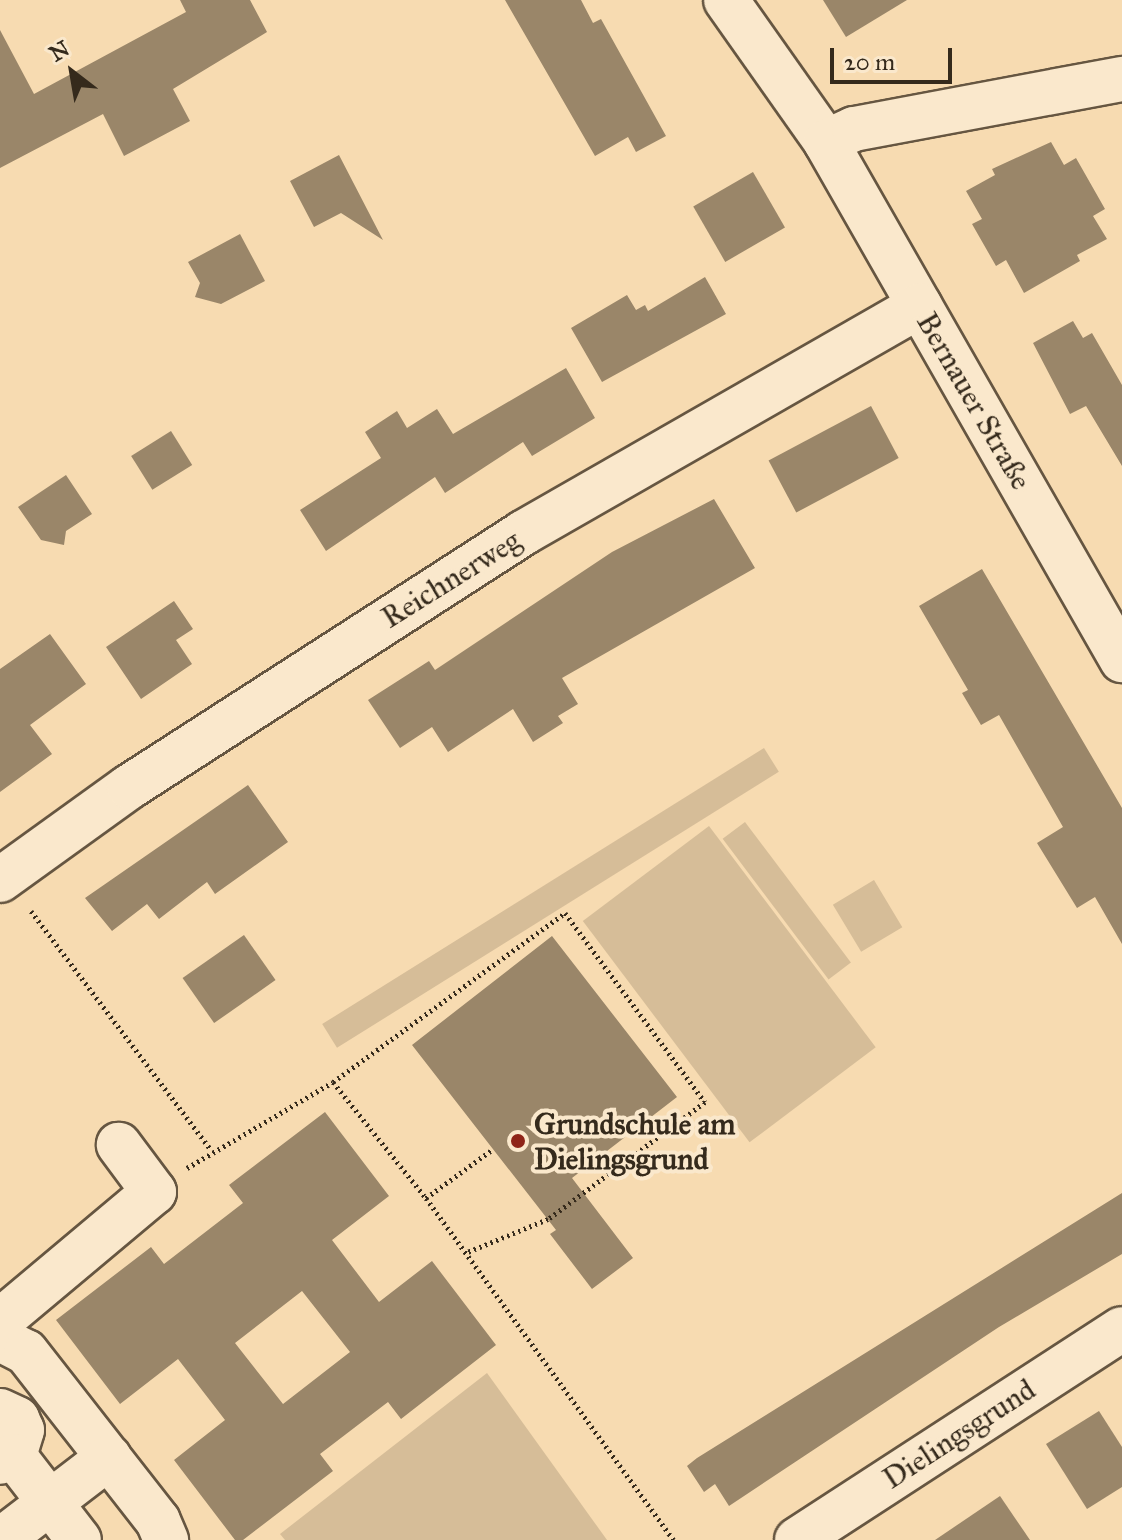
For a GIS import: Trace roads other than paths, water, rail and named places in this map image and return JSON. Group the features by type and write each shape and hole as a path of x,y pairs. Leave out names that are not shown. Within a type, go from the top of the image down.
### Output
{"street":[{"name":"Bernauer Straße","path":"726,0 826,142 1122,660"},
{"path":"826,142 854,129 1122,79"},
{"name":"Reichnerweg","path":"3,878 129,787 523,533 920,306"},
{"path":"0,1321 154,1192 119,1145"},
{"name":"Dielingsgrund","path":"797,1540 1122,1329"},
{"path":"0,1339 26,1352 158,1521 166,1540"},
{"path":"55,1388 8,1437 50,1503 79,1540"},
{"path":"1,1540 109,1457"}],"place":[{"name":"Grundschule am Dielingsgrund","path":"518,1141"}]}
